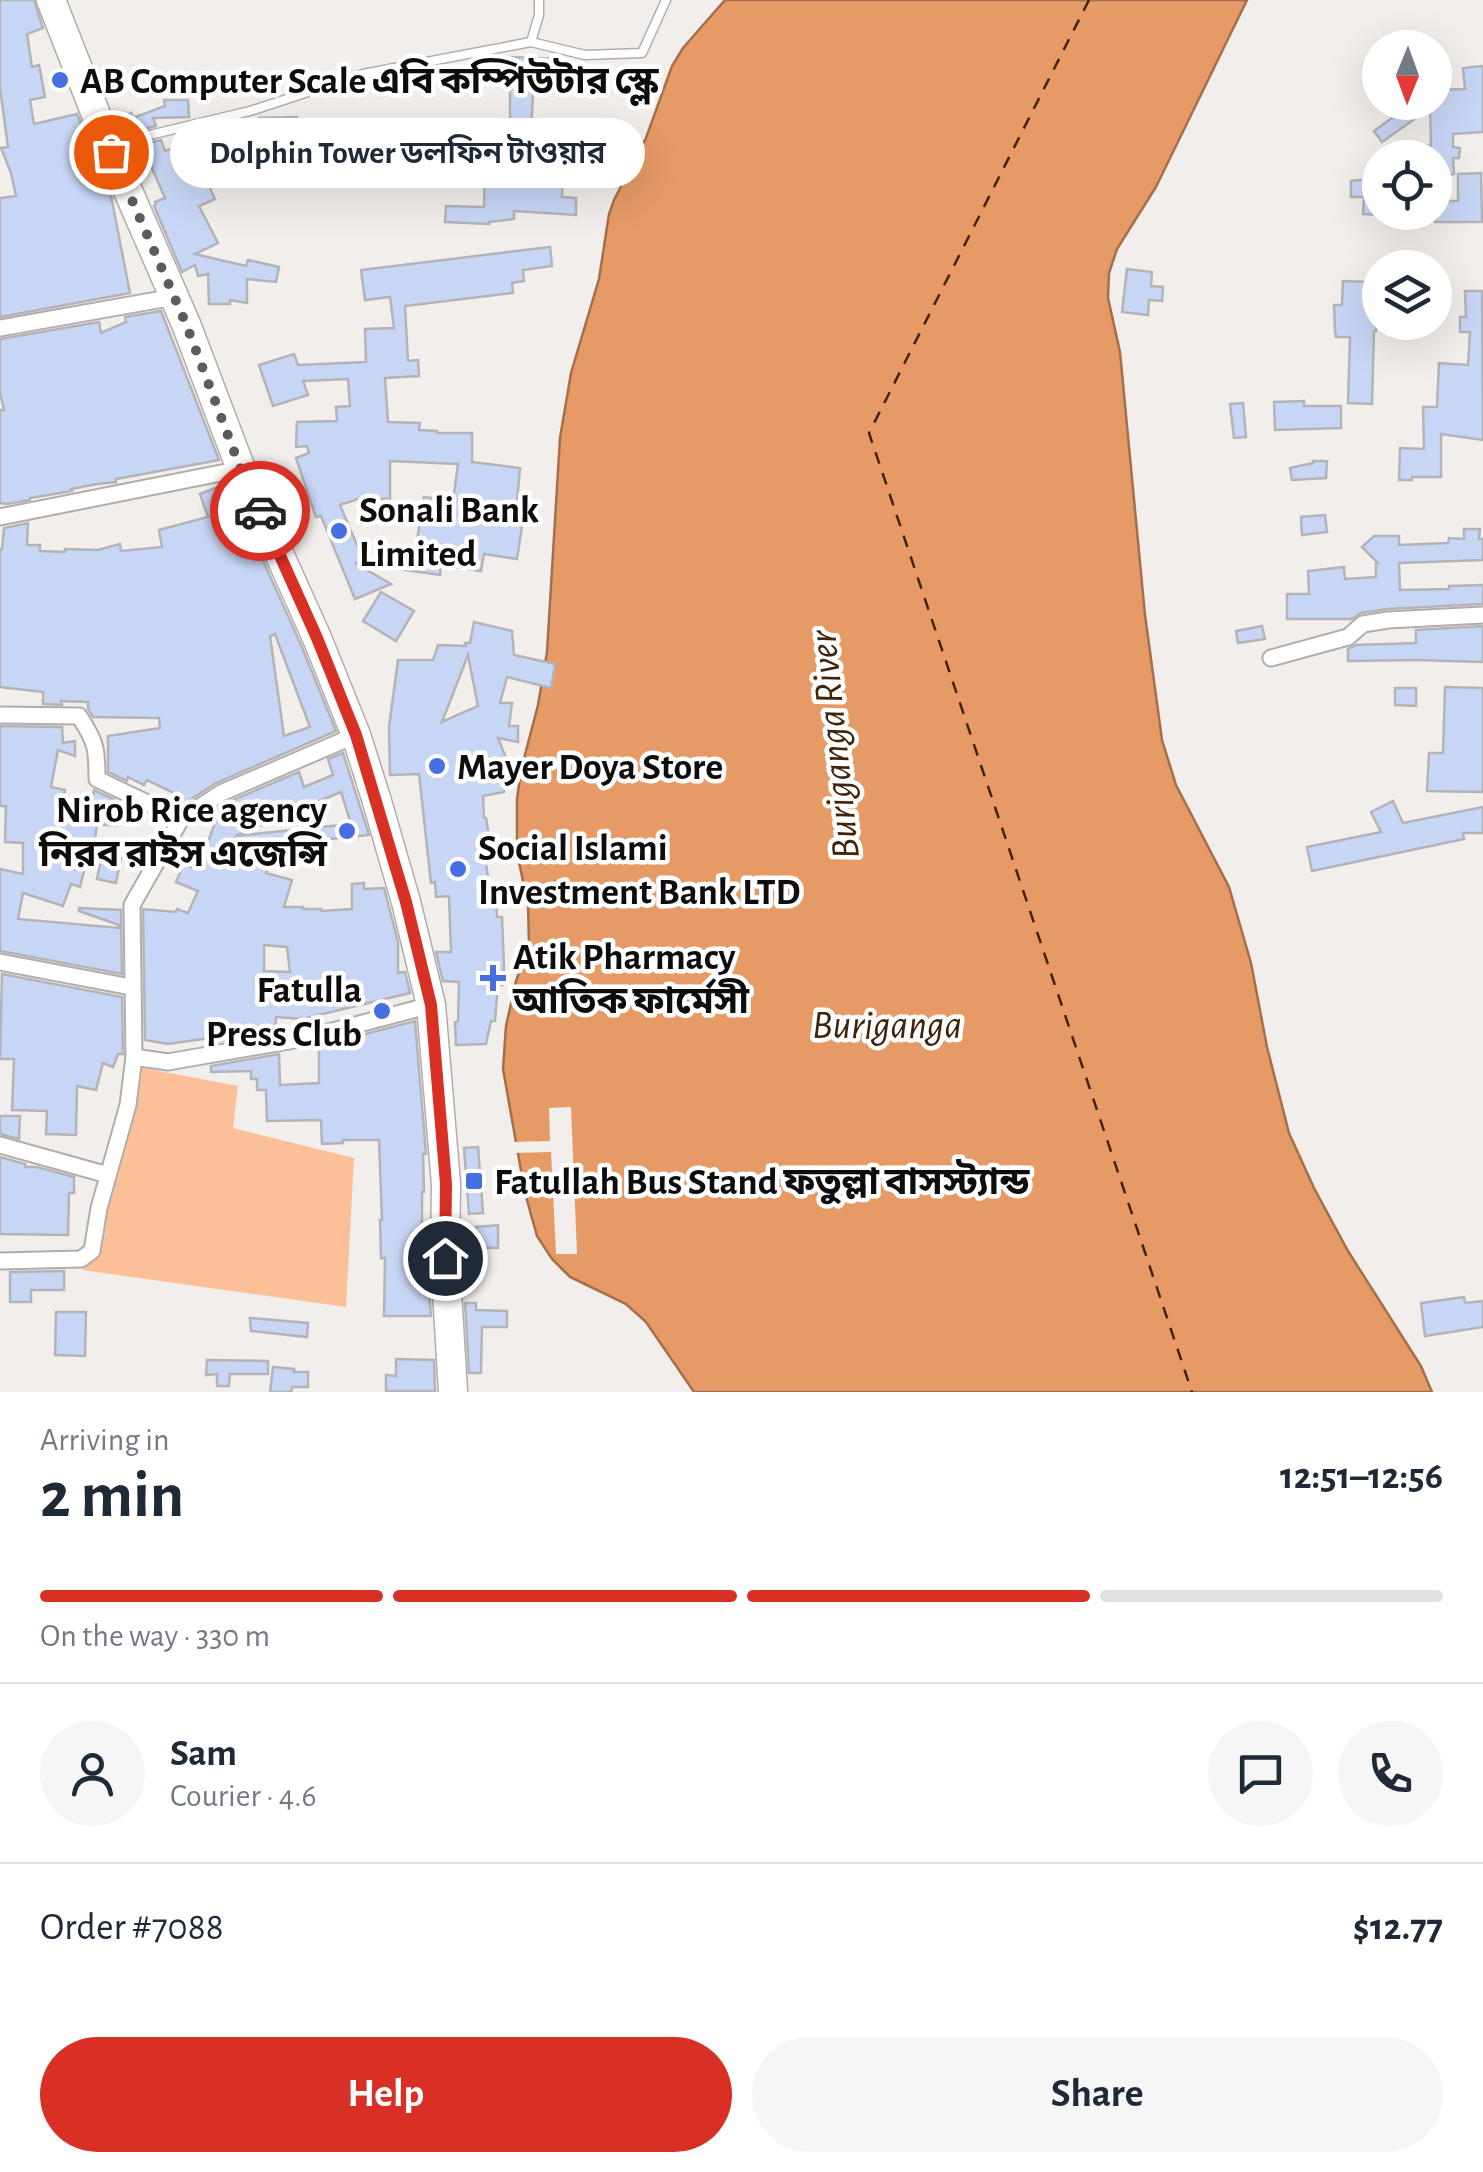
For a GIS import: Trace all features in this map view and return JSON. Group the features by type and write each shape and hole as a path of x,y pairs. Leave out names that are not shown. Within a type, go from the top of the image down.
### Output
{"highway":[{"path":"50,0 174,297 241,470 356,735 406,902 431,1005 446,1184 445,1258 453,1392"}],"street":[{"path":"0,328 174,297"},
{"path":"0,517 241,470"},
{"path":"1271,658 1348,637 1363,624 1483,615"},
{"path":"0,715 79,716 93,737 97,779 181,819"},
{"path":"0,1260 81,1259 92,1251 99,1208 128,1105 134,1057 132,905 181,819 220,793 356,735"},
{"path":"0,962 131,987"},
{"path":"134,1057 168,1062 306,1038 431,1005"},
{"path":"0,1145 108,1175"}],"lane":[{"path":"531,42 540,0"},
{"path":"108,145 250,111 363,74 531,42 585,54 642,54 666,0"}],"shaded area":[{"path":"133,1066 238,1086 233,1128 354,1158 346,1307 82,1270"}],"water":[{"name":"Buriganga","path":"725,0 1247,0 1156,187 1117,249 1109,273 1108,298 1120,352 1145,615 1162,740 1176,785 1229,887 1251,963 1289,1133 1348,1251 1421,1366 1432,1392 694,1392 646,1322 626,1304 570,1277 537,1236 525,1193 503,1069 506,1026 529,944 528,904 517,853 517,799 547,652 560,438 571,373 599,279 614,200 646,138 672,66"}],"pier":[{"path":"571,1107 577,1254 556,1254 551,1152 512,1153 510,1142 550,1141 549,1108"}],"building":[{"path":"0,0 34,0 43,28 27,34 32,67 39,65 45,97 30,100 34,124 77,114 111,196 130,293 0,317 0,198 16,196 1,148 8,147 0,88"},
{"path":"510,57 562,59 560,74 534,69 530,159 535,159 535,170 563,172 562,197 576,198 576,215 514,211 514,219 489,224 445,222 446,206 484,207 485,160 510,159"},
{"path":"1483,66 1483,132 1453,134 1453,147 1460,148 1459,158 1453,158 1452,174 1452,140 1431,140 1430,120 1452,120 1452,89 1465,89 1463,68"},
{"path":"164,100 188,100 189,117 153,118 156,126 122,134 117,120 165,106"},
{"path":"297,117 297,126 310,126 310,139 304,139 304,181 246,182 246,174 209,186 215,199 199,206 218,243 195,254 246,266 248,260 279,267 276,282 247,279 247,303 230,300 230,304 209,304 208,274 198,276 195,265 182,272 154,206 165,198 151,166 139,172 128,148 161,140 165,151 202,138 201,130 259,118"},
{"path":"1389,120 1413,120 1385,140 1374,131"},
{"path":"1481,173 1482,222 1452,222 1452,201 1458,201 1458,174"},
{"path":"1362,180 1362,197 1351,197 1351,181"},
{"path":"550,247 552,266 523,270 524,281 512,283 513,293 405,306 408,361 418,360 419,376 385,378 388,422 420,423 419,430 437,433 472,433 472,462 520,468 516,512 524,513 517,559 484,554 481,571 441,565 440,575 372,565 379,550 415,553 424,497 453,501 458,464 390,461 390,499 358,499 340,505 365,564 355,563 391,584 355,599 321,516 316,517 296,458 309,453 307,446 296,447 297,422 337,421 336,407 350,406 348,379 303,381 308,395 273,406 259,365 294,354 298,365 366,362 365,329 394,328 390,297 365,300 361,270"},
{"path":"1127,269 1152,272 1151,286 1163,287 1162,301 1149,300 1148,315 1122,312"},
{"path":"1343,281 1362,282 1362,340 1374,340 1372,404 1348,403 1350,337 1336,337 1335,331 1334,305 1342,305"},
{"path":"1465,291 1482,291 1483,440 1441,434 1441,477 1399,480 1400,448 1424,449 1423,407 1437,407 1439,363 1468,365 1470,332 1460,332 1460,317 1466,317"},
{"path":"161,311 219,460 0,503 0,410 4,410 0,393 0,339 99,322 101,333 126,322 125,317"},
{"path":"1304,401 1304,406 1341,406 1341,428 1275,430 1274,402"},
{"path":"1243,403 1246,437 1234,438 1230,404"},
{"path":"1327,461 1326,478 1292,480 1290,468"},
{"path":"228,483 336,731 216,783 182,805 171,799 174,793 147,780 144,785 108,772 108,736 160,728 159,718 93,717 88,702 43,704 43,692 0,687 0,549 4,528 28,523 27,545 40,545 40,551 98,550 120,544 121,551 162,547 159,530 208,517 200,494","holes":["275,634 310,727 284,736 270,636"]},
{"path":"1325,515 1327,532 1302,535 1301,517"},
{"path":"1464,529 1480,529 1483,560 1399,563 1400,590 1483,585 1483,604 1387,609 1361,613 1352,619 1287,619 1287,594 1309,594 1308,571 1344,567 1345,579 1376,577 1378,563 1362,547 1374,536 1399,536 1399,545 1448,543 1449,538 1464,539"},
{"path":"381,592 414,611 396,641 363,621"},
{"path":"474,622 512,631 514,655 555,664 551,688 507,677 500,703 512,703 509,726 518,726 518,742 498,738 508,763 504,763 504,792 483,796 489,836 482,837 497,917 502,917 503,985 498,985 495,1021 491,1021 486,1044 456,1045 459,982 443,981 436,952 451,952 449,896 436,897 435,882 431,883 419,774 390,775 389,727 398,660 433,660 438,645 470,643","holes":["468,655 478,706 442,722"]},
{"path":"1262,626 1265,639 1238,643 1236,631"},
{"path":"1483,626 1483,662 1348,661 1348,649 1356,645 1416,643 1416,630"},
{"path":"1445,687 1483,688 1483,792 1427,791 1429,753 1443,753"},
{"path":"1395,688 1416,688 1416,706 1395,705"},
{"path":"0,726 62,727 63,743 75,741 75,756 58,750 51,787 65,790 63,801 91,809 94,790 122,803 117,826 97,824 94,846 72,844 73,869 84,871 80,887 71,884 63,906 23,893 18,919 119,928 79,908 121,910 122,974 0,951 0,869 23,874 23,843 5,842 6,806 0,806"},
{"path":"343,753 369,835 293,843 282,839 266,873 292,880 284,907 352,909 352,884 364,883 364,889 384,888 398,942 398,973 405,972 410,993 302,1019 276,1017 275,1032 210,1043 210,1038 168,1044 145,1040 143,909 177,909 188,913 198,891 176,882 183,865 191,867 206,847 218,815 212,812 299,772 304,787 333,775 328,759","holes":["341,792 351,824 235,836","264,945 287,947 290,972 264,971"]},
{"path":"1393,801 1403,823 1483,807 1483,833 1463,833 1464,839 1312,871 1307,847 1381,832 1371,812"},
{"path":"102,854 121,858 116,883 97,879"},
{"path":"2,974 122,997 123,1054 118,1054 113,1067 103,1063 96,1090 77,1086 76,1135 46,1134 47,1111 12,1110 14,1059 0,1059"},
{"path":"415,1021 426,1154 422,1242 431,1316 384,1316 379,1140 322,1144 321,1120 267,1121 266,1090 257,1090 257,1079 251,1079 251,1071 211,1072 211,1066 279,1054 280,1085 319,1083 319,1046"},
{"path":"0,1116 20,1116 19,1139 0,1134"},
{"name":"Fatullah Bus Stand ফতুল্লা বাসস্ট্যান্ড","path":"478,1147 483,1213 469,1214 464,1148"},
{"path":"0,1157 25,1167 74,1177 74,1193 69,1193 68,1235 0,1234"},
{"path":"498,1225 498,1248 477,1248 476,1227"},
{"path":"64,1271 64,1290 31,1290 31,1302 10,1302 10,1272"},
{"path":"1464,1297 1465,1303 1483,1301 1483,1327 1425,1336 1421,1303"},
{"path":"465,1303 476,1303 476,1310 507,1311 507,1327 482,1327 481,1373 469,1373"},
{"path":"56,1312 86,1312 85,1356 55,1355"},
{"path":"250,1318 308,1323 307,1337 251,1331"},
{"path":"396,1359 434,1360 435,1391 386,1391 386,1375 396,1376"},
{"path":"207,1360 268,1361 268,1374 230,1374 229,1386 217,1386 217,1374 206,1375"},
{"path":"273,1367 308,1372 308,1387 270,1392"}],"ferry route":[{"path":"1089,0 869,433 1192,1392"}],"way so far":[{"path":"111,152 186,324 260,511"}],"place":[{"name":"AB Computer Scale এবি কম্পিউটার স্কেল","path":"60,80"},
{"name":"Dolphin Tower ডলফিন টাওয়ার","path":"111,152"},
{"name":"Sonali Bank Limited","path":"339,531"},
{"name":"Mayer Doya Store","path":"437,766"},
{"name":"Nirob Rice agency নিরব রাইস এজেন্সি","path":"347,831"},
{"name":"Social Islami Investment Bank LTD","path":"458,869"},
{"name":"Atik Pharmacy আতিক ফার্মেসী","path":"493,978"},
{"name":"Fatulla Press Club","path":"382,1011"},
{"name":"Fatullah Bus Stand ফতুল্লা বাসস্ট্যান্ড","path":"474,1181"}],"route":[{"path":"260,511 356,735 406,902 431,1005 446,1184 445,1258"}],"water label":[{"name":"Buriganga River","path":"833,745"}]}
